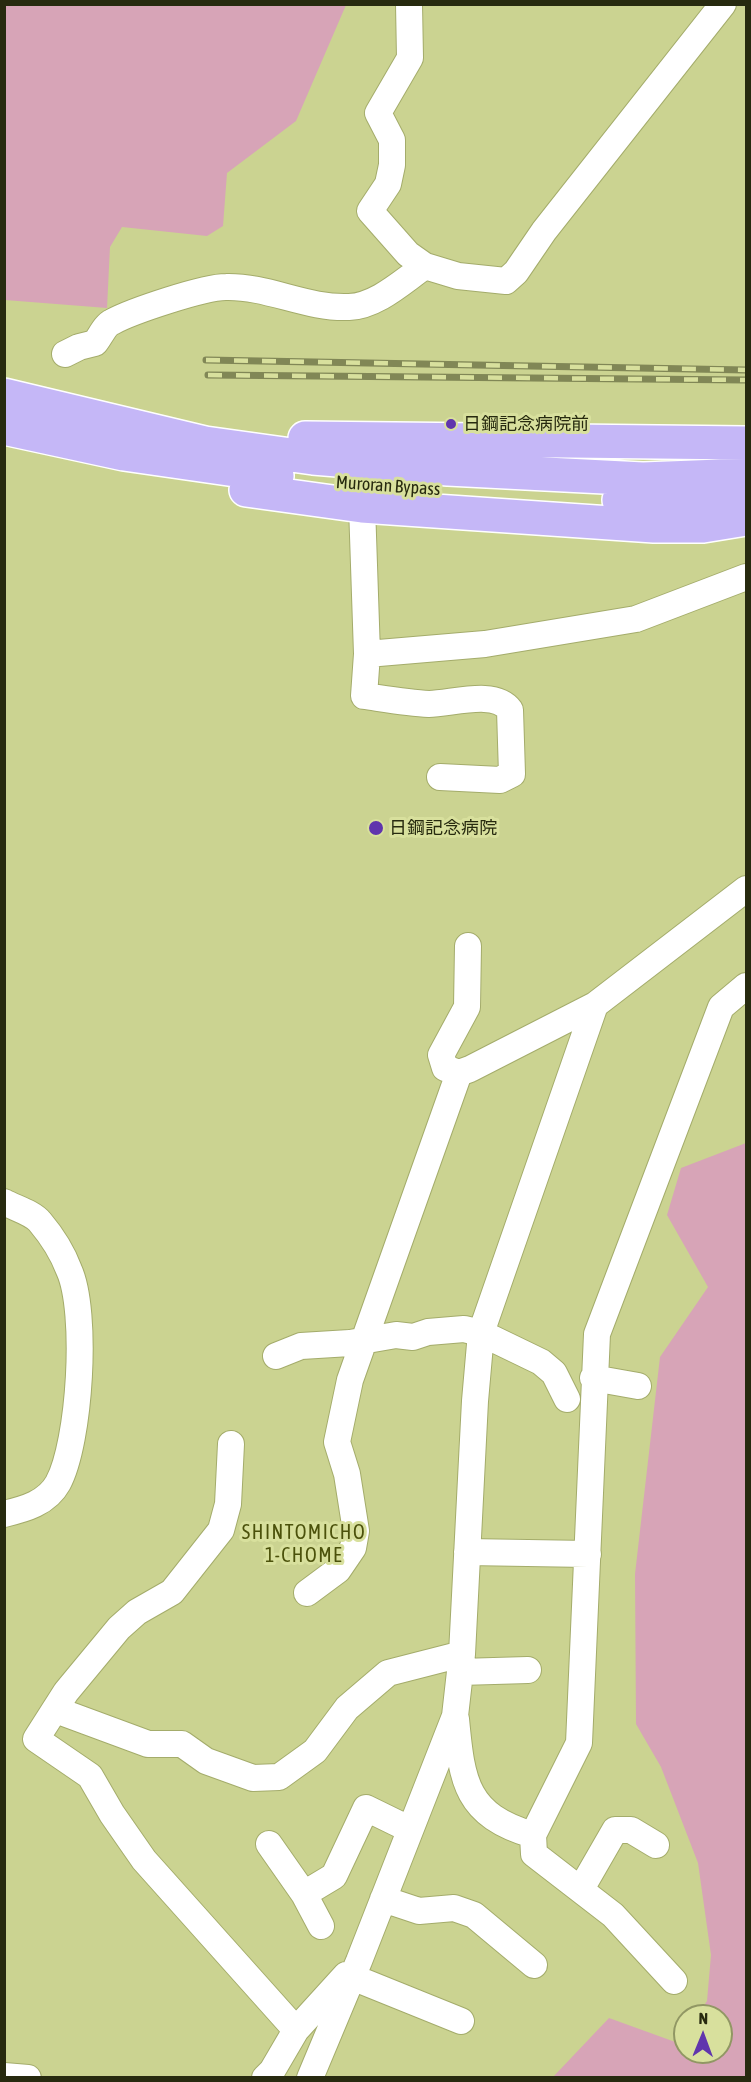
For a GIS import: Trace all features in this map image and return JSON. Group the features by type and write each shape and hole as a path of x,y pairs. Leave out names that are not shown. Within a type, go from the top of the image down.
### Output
{"highway":[{"path":"4,395 157,433 279,438 747,443"},
{"path":"19,431 72,450 139,469 218,486 362,506 654,526 703,526 747,519"},
{"name":"Muroran Bypass","path":"19,431 199,467 448,469 643,479 699,479 747,475"},
{"name":"Muroran Bypass","path":"157,433 257,452 312,469 580,499 672,502 747,498"}],"street":[{"path":"409,4 410,58 378,113 392,140 388,184 370,211 408,254 425,266 458,276 506,281 516,272 544,231 723,4"},
{"path":"65,354 79,346 95,343 109,323 173,300 215,289 235,288 264,292 297,302 350,307 383,296 425,266"},
{"path":"362,506 367,654 364,696 432,704 444,701 494,699 505,703 510,710 512,774 500,780 440,777"},
{"path":"367,654 486,644 636,619 747,577"},
{"path":"307,1593 338,1570 353,1548 356,1531 346,1474 337,1442 350,1380 459,1073 595,1005 746,891"},
{"path":"459,1073 445,1068 441,1054 467,1007 468,946"},
{"path":"674,1981 613,1915 534,1854 533,1835 579,1743 593,1378 597,1334 721,1008 747,986"},
{"path":"533,1835 509,1828 474,1802 460,1762 455,1716 461,1663 475,1401 482,1333 595,1005"},
{"path":"4,1202 39,1220 70,1270 78,1309 79,1375 68,1449 58,1484 34,1506 4,1514"},
{"path":"276,1356 301,1346 364,1341 396,1335 413,1337 455,1329 482,1333 541,1362 554,1373 567,1399"},
{"path":"593,1378 638,1386"},
{"path":"231,1444 228,1504 221,1530 172,1592 137,1612 119,1628 66,1692 36,1739 90,1776 112,1814 144,1860 296,2030"},
{"path":"467,1552 588,1554"},
{"path":"56,1710 148,1744 182,1744 206,1761 253,1778 279,1777 315,1751 347,1708 388,1673 461,1663 528,1670"},
{"path":"310,2078 356,1969 455,1716"},
{"path":"304,1894 334,1876 366,1808 409,1829"},
{"path":"581,1889 615,1830 631,1830 656,1845"},
{"path":"270,1844 304,1894 321,1926"},
{"path":"383,1899 419,1911 454,1908 474,1915 534,1965"},
{"path":"270,2074 296,2030 356,1969"},
{"path":"356,1969 461,2021"},
{"path":"4,2076 28,2078"}],"shaded area":[{"path":"4,5 346,5 296,121 227,173 223,226 207,236 122,227 110,247 107,308 5,300"},
{"path":"746,1143 746,2077 553,2077 609,2018 673,2041 673,2064 733,2064 733,2004 705,2004 711,1955 698,1863 661,1767 636,1724 635,1574 660,1357 708,1287 667,1215 681,1168"}],"railway":[{"path":"206,360 746,370"},
{"path":"208,375 746,380"}],"place":[{"name":"日鋼記念病院前","path":"451,424"},
{"name":"日鋼記念病院","path":"376,828"}],"district":[{"name":"SHINTOMICHO 1-CHOME","path":"304,1544"}]}
